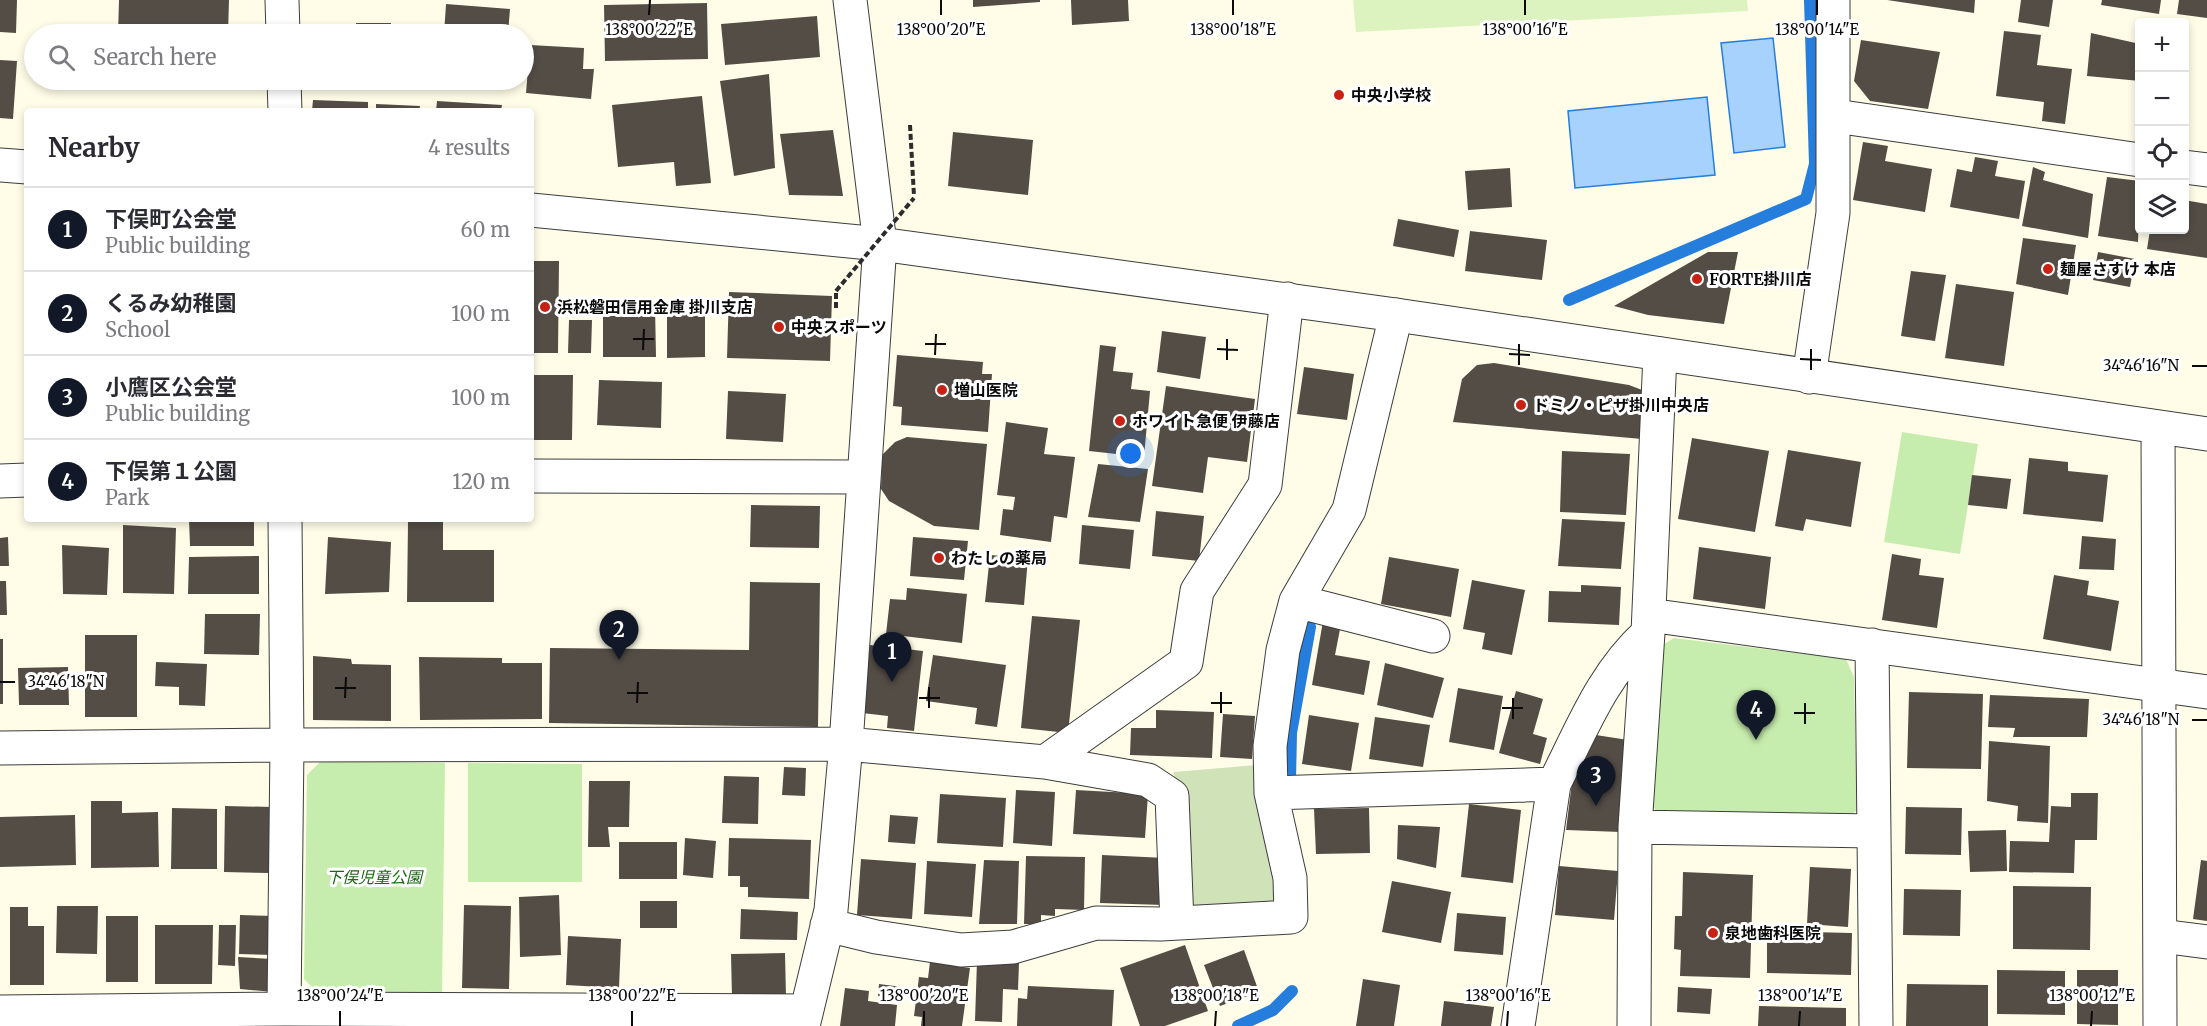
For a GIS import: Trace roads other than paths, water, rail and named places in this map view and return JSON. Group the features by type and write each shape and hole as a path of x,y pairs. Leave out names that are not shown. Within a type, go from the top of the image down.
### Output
{"street":[{"path":"282,0 283,24"},
{"path":"0,1012 284,1009 804,1018 827,925 846,744 880,244 850,0"},
{"path":"1809,377 1833,213 1835,116 1833,0"},
{"path":"284,90 285,108"},
{"path":"1835,116 2135,159"},
{"path":"0,165 24,167"},
{"path":"2189,167 2207,170"},
{"path":"534,210 880,244 1287,299 2207,434"},
{"path":"1045,762 1186,662 1197,591 1265,485 1287,299"},
{"path":"827,925 876,937 962,950 1013,947 1096,923 1177,923 1292,917 1290,878 1270,793 1270,746 1283,650 1296,601 1349,510 1396,315"},
{"path":"1634,1026 1635,827 1648,624 1660,354"},
{"path":"2158,427 2160,1026"},
{"path":"534,476 863,477"},
{"path":"0,481 24,480"},
{"path":"284,1009 287,745 285,522"},
{"path":"1296,601 1433,636"},
{"path":"1648,624 1872,645 2207,692"},
{"path":"1518,1026 1554,784 1598,696 1624,655 1648,624"},
{"path":"1872,645 1876,1026"},
{"path":"0,748 846,744 1045,762 1148,780 1172,796 1177,923"},
{"path":"1270,793 1554,784"},
{"path":"1635,827 1874,831"},
{"path":"2161,936 2207,942"}],"water":[{"path":"1773,38 1785,147 1734,153 1721,43"},
{"path":"1707,97 1715,175 1575,188 1568,111"}],"waterway":[{"path":"1569,300 1806,199 1815,164 1810,0"},
{"path":"1290,780 1291,733 1310,627"},
{"path":"1238,1026 1273,1010 1292,991"}],"place":[{"name":"中央小学校","path":"1339,95"},
{"name":"麺屋さすけ 本店","path":"2048,269"},
{"name":"FORTE掛川店","path":"1697,279"},
{"name":"浜松磐田信用金庫 掛川支店","path":"545,307"},
{"name":"中央スポーツ","path":"779,327"},
{"name":"増山医院","path":"942,390"},
{"name":"ドミノ・ピザ掛川中央店","path":"1521,405"},
{"name":"ホワイト急便 伊藤店","path":"1120,421"},
{"name":"わたしの薬局","path":"939,558"},
{"name":"くるみ幼稚園","path":"619,660"},
{"name":"下俣町公会堂","path":"892,682"},
{"name":"下俣第１公園","path":"1756,740"},
{"name":"小鷹区公会堂","path":"1596,806"},
{"name":"泉地歯科医院","path":"1713,933"}],"park label":[{"name":"下俣児童公園","path":"374,877"}]}
